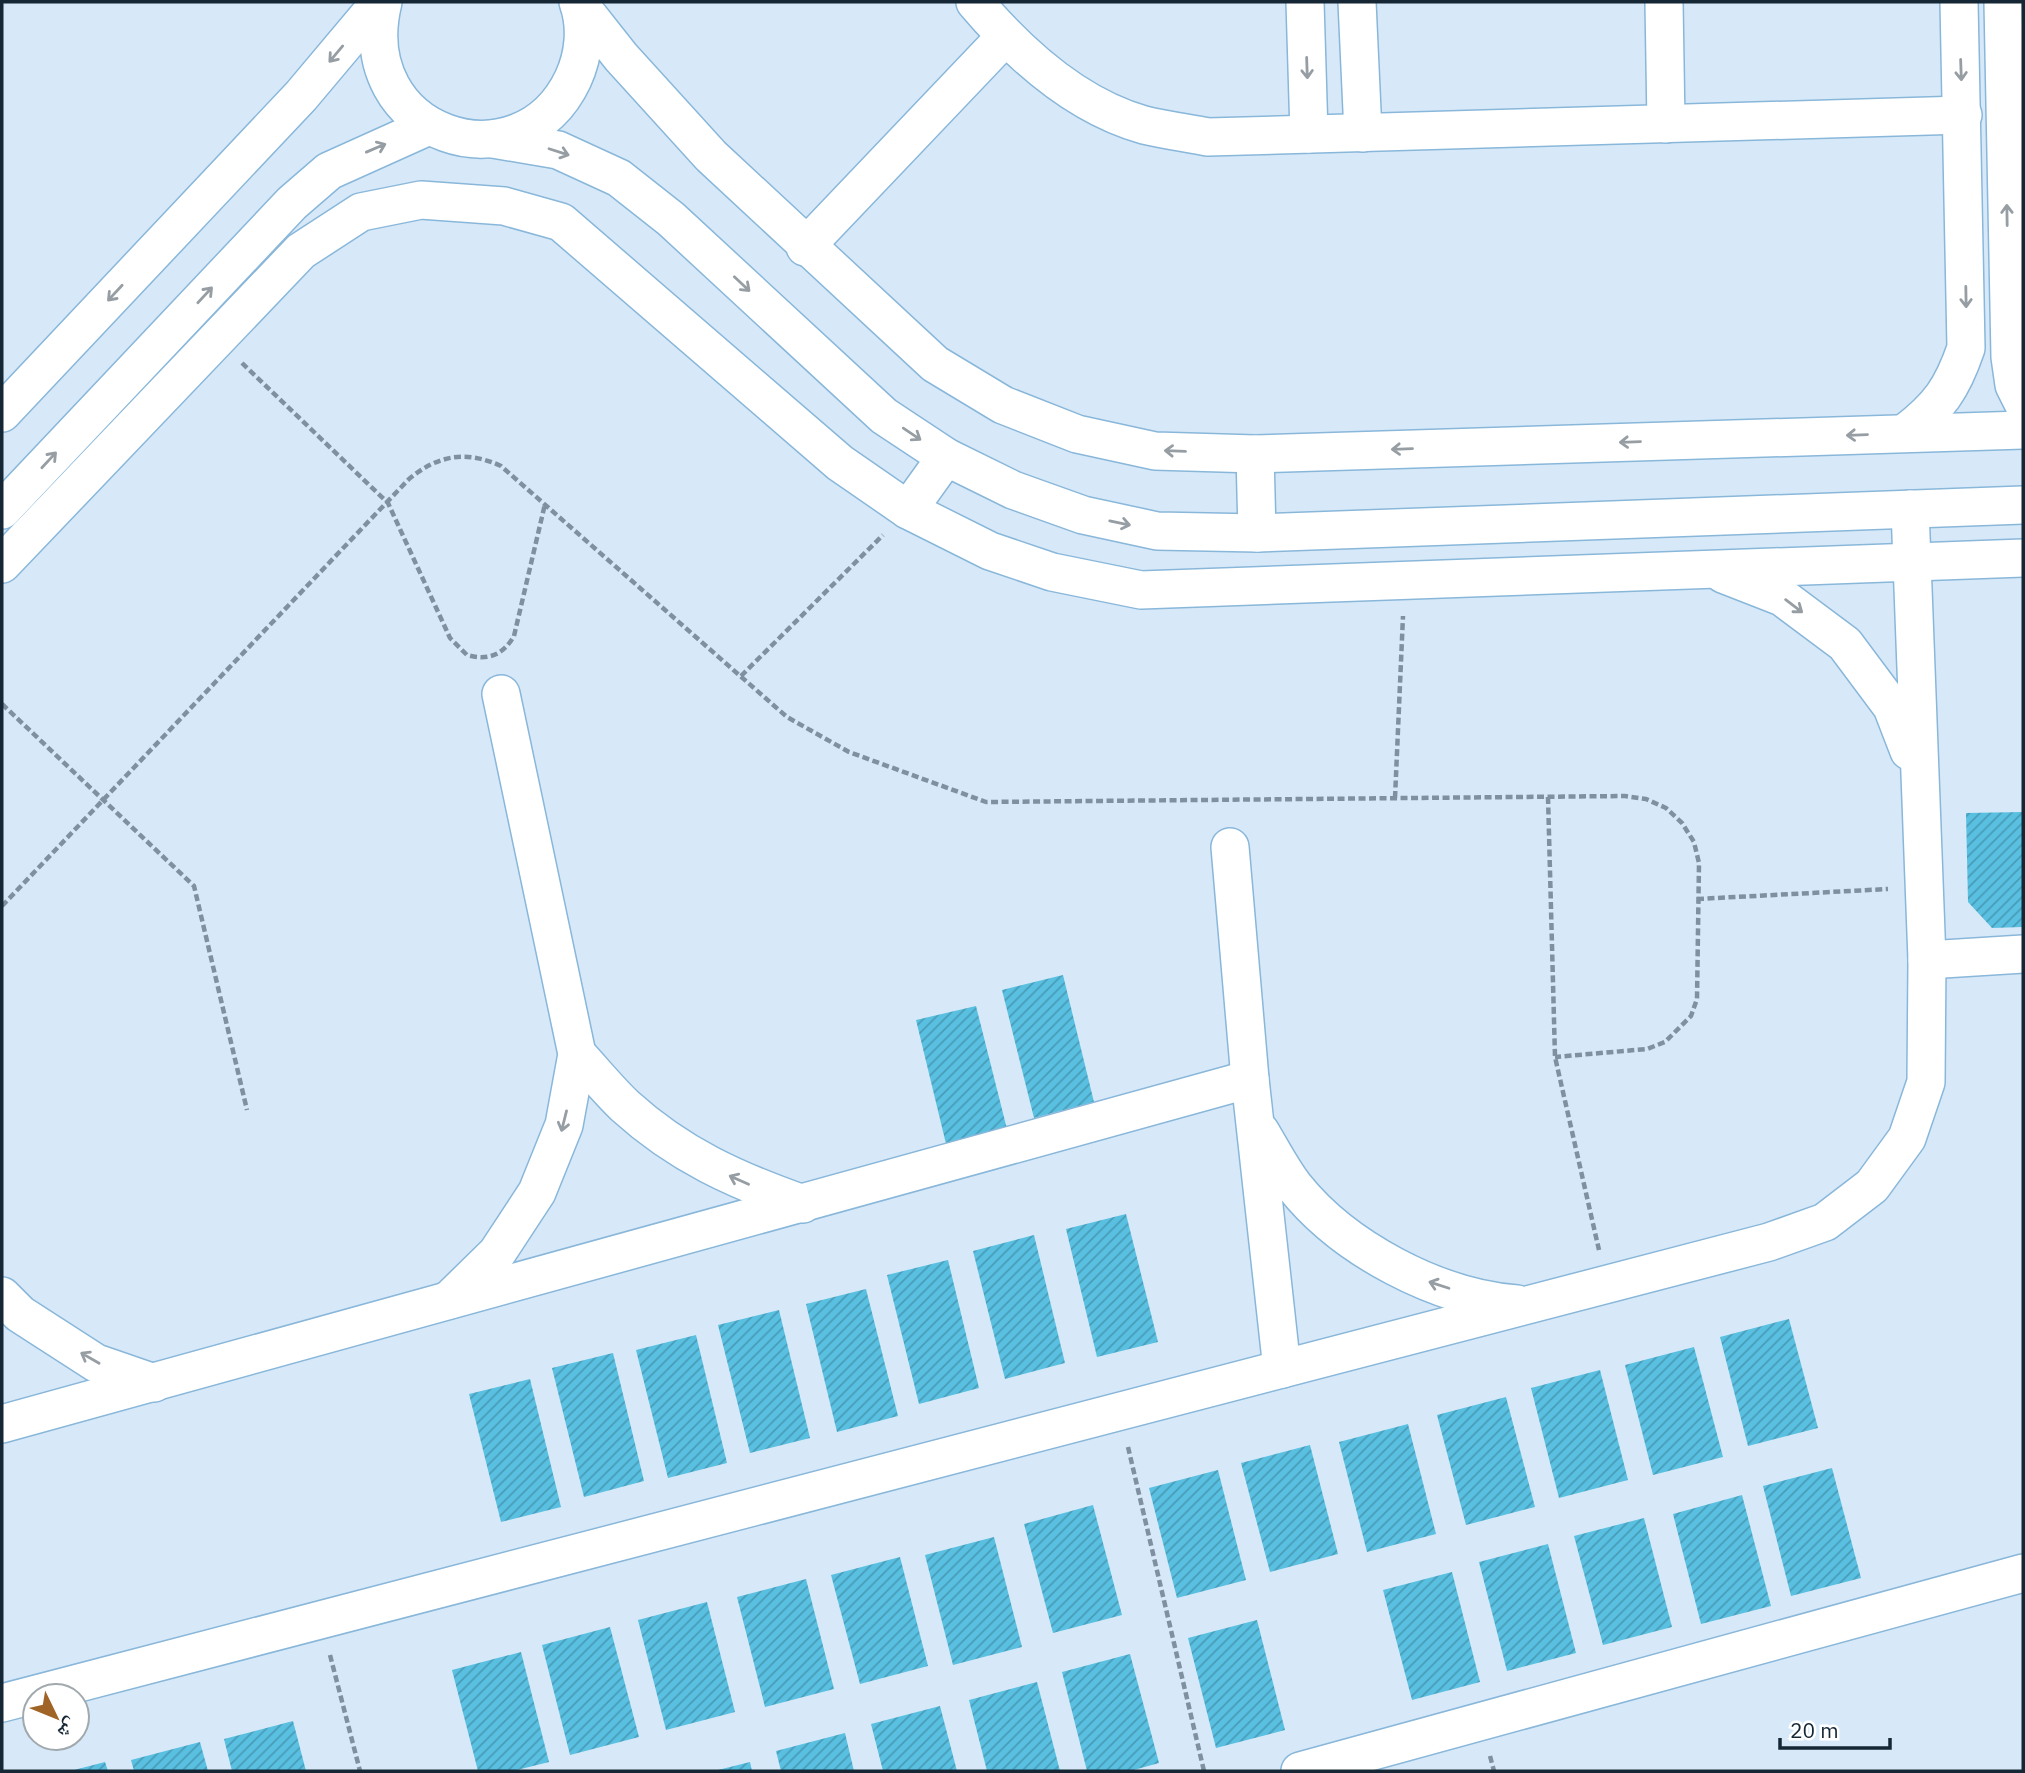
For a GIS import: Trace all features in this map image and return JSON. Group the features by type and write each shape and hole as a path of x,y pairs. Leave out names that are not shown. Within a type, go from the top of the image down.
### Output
{"street":[{"path":"381,2 376,27 378,56 385,75 405,108 429,126 460,138 493,139 558,150 619,178 671,219 884,416 946,457 1013,491 1083,515 1157,531 1257,533 2023,505"},
{"path":"2,413 301,96 381,2"},
{"path":"975,2 1004,37 1046,73 1092,102 1142,124 1208,137 1963,115"},
{"path":"1305,2 1309,134"},
{"path":"1357,2 1363,133"},
{"path":"1664,2 1665,124"},
{"path":"1905,433 1934,411 1955,382 1966,348 1959,2"},
{"path":"2003,2 2010,358 2014,385 2023,403"},
{"path":"493,139 522,131 547,114 567,92 580,65 584,34 579,4"},
{"path":"579,4 665,107 806,247 935,364 1003,405 1077,434 1155,450 1255,454 2023,430"},
{"path":"806,247 1004,37"},
{"path":"2,510 311,187 338,166 429,126"},
{"path":"2,564 302,251 361,212 421,200 504,206 561,222 841,463 908,510 990,551 1052,572 1141,590 2023,558"},
{"path":"1255,454 1257,533"},
{"path":"908,510 946,457"},
{"path":"2,1703 1769,1242 1825,1222 1872,1186 1907,1138 1926,1082 1927,960 1910,509"},
{"path":"1709,569 1782,597 1845,644 1892,707 1920,780"},
{"path":"449,1301 497,1253 537,1192 564,1125 578,1054 501,695"},
{"path":"1230,848 1250,1079 1282,1369"},
{"path":"1927,960 2023,954"},
{"path":"578,1054 624,1105 678,1148 738,1181 803,1204"},
{"path":"2,1424 1250,1079"},
{"path":"1255,1122 1295,1186 1351,1240 1419,1279 1492,1302 1529,1305"},
{"path":"2,1296 20,1314 96,1363 154,1382"},
{"path":"1300,1771 2023,1573"}],"path":[{"path":"217,339 388,503 457,648 480,658 501,652 514,636 545,504"},
{"path":"2,906 424,466 443,458 463,455 483,458 501,466 787,718 849,752 986,802 1625,796 1646,799 1666,808 1682,823 1694,842 1699,863 1697,999 1691,1016 1680,1031 1665,1042 1647,1049 1555,1057"},
{"path":"741,676 908,510"},
{"path":"1395,798 1405,580"},
{"path":"2,704 194,886 247,1110"},
{"path":"1548,797 1555,1057 1606,1284"},
{"path":"1697,899 1924,887"},
{"path":"1120,1412 1203,1771"},
{"path":"321,1620 360,1771"}],"building":[{"path":"2023,812 2023,927 1992,928 1968,902 1966,813"},
{"path":"1063,975 1094,1102 1034,1118 1002,990"},
{"path":"976,1006 1008,1133 947,1148 916,1020"},
{"path":"1126,1214 1158,1342 1097,1357 1066,1229"},
{"path":"1034,1235 1065,1363 1005,1379 973,1251"},
{"path":"948,1260 979,1388 919,1404 887,1275"},
{"path":"866,1289 898,1416 837,1432 806,1304"},
{"path":"779,1310 810,1438 750,1453 718,1325"},
{"path":"1789,1319 1818,1428 1748,1446 1720,1337"},
{"path":"696,1335 727,1463 668,1478 636,1350"},
{"path":"1694,1347 1723,1457 1653,1475 1625,1365"},
{"path":"613,1353 644,1481 584,1497 552,1368"},
{"path":"1600,1370 1628,1480 1559,1498 1531,1388"},
{"path":"530,1379 561,1507 501,1522 469,1394"},
{"path":"1506,1397 1535,1507 1466,1525 1437,1415"},
{"path":"1408,1424 1436,1534 1367,1552 1339,1442"},
{"path":"1310,1445 1338,1554 1270,1572 1241,1463"},
{"path":"1832,1468 1861,1578 1791,1596 1763,1486"},
{"path":"1218,1470 1246,1580 1177,1598 1149,1488"},
{"path":"1742,1495 1771,1606 1701,1624 1673,1514"},
{"path":"1093,1505 1122,1615 1053,1633 1024,1524"},
{"path":"1644,1518 1672,1627 1603,1645 1574,1536"},
{"path":"994,1537 1022,1647 953,1665 925,1555"},
{"path":"1548,1544 1576,1653 1507,1671 1479,1562"},
{"path":"900,1557 928,1666 860,1684 831,1575"},
{"path":"1452,1572 1480,1682 1412,1700 1383,1590"},
{"path":"806,1579 834,1689 765,1707 737,1597"},
{"path":"707,1602 735,1712 666,1730 638,1620"},
{"path":"1257,1620 1285,1730 1216,1748 1188,1638"},
{"path":"610,1627 639,1737 570,1755 542,1645"},
{"path":"521,1652 549,1762 513,1771 478,1771 452,1670"},
{"path":"1130,1654 1159,1763 1130,1771 1087,1771 1062,1672"},
{"path":"1037,1682 1060,1771 987,1771 969,1700"},
{"path":"940,1706 957,1771 883,1771 871,1724"},
{"path":"293,1721 306,1771 232,1771 224,1739"},
{"path":"845,1733 854,1771 781,1771 776,1751"},
{"path":"200,1742 208,1771 134,1771 131,1760"},
{"path":"105,1762 108,1771 74,1771 74,1770"},
{"path":"750,1762 752,1771 718,1771 718,1770"}]}
